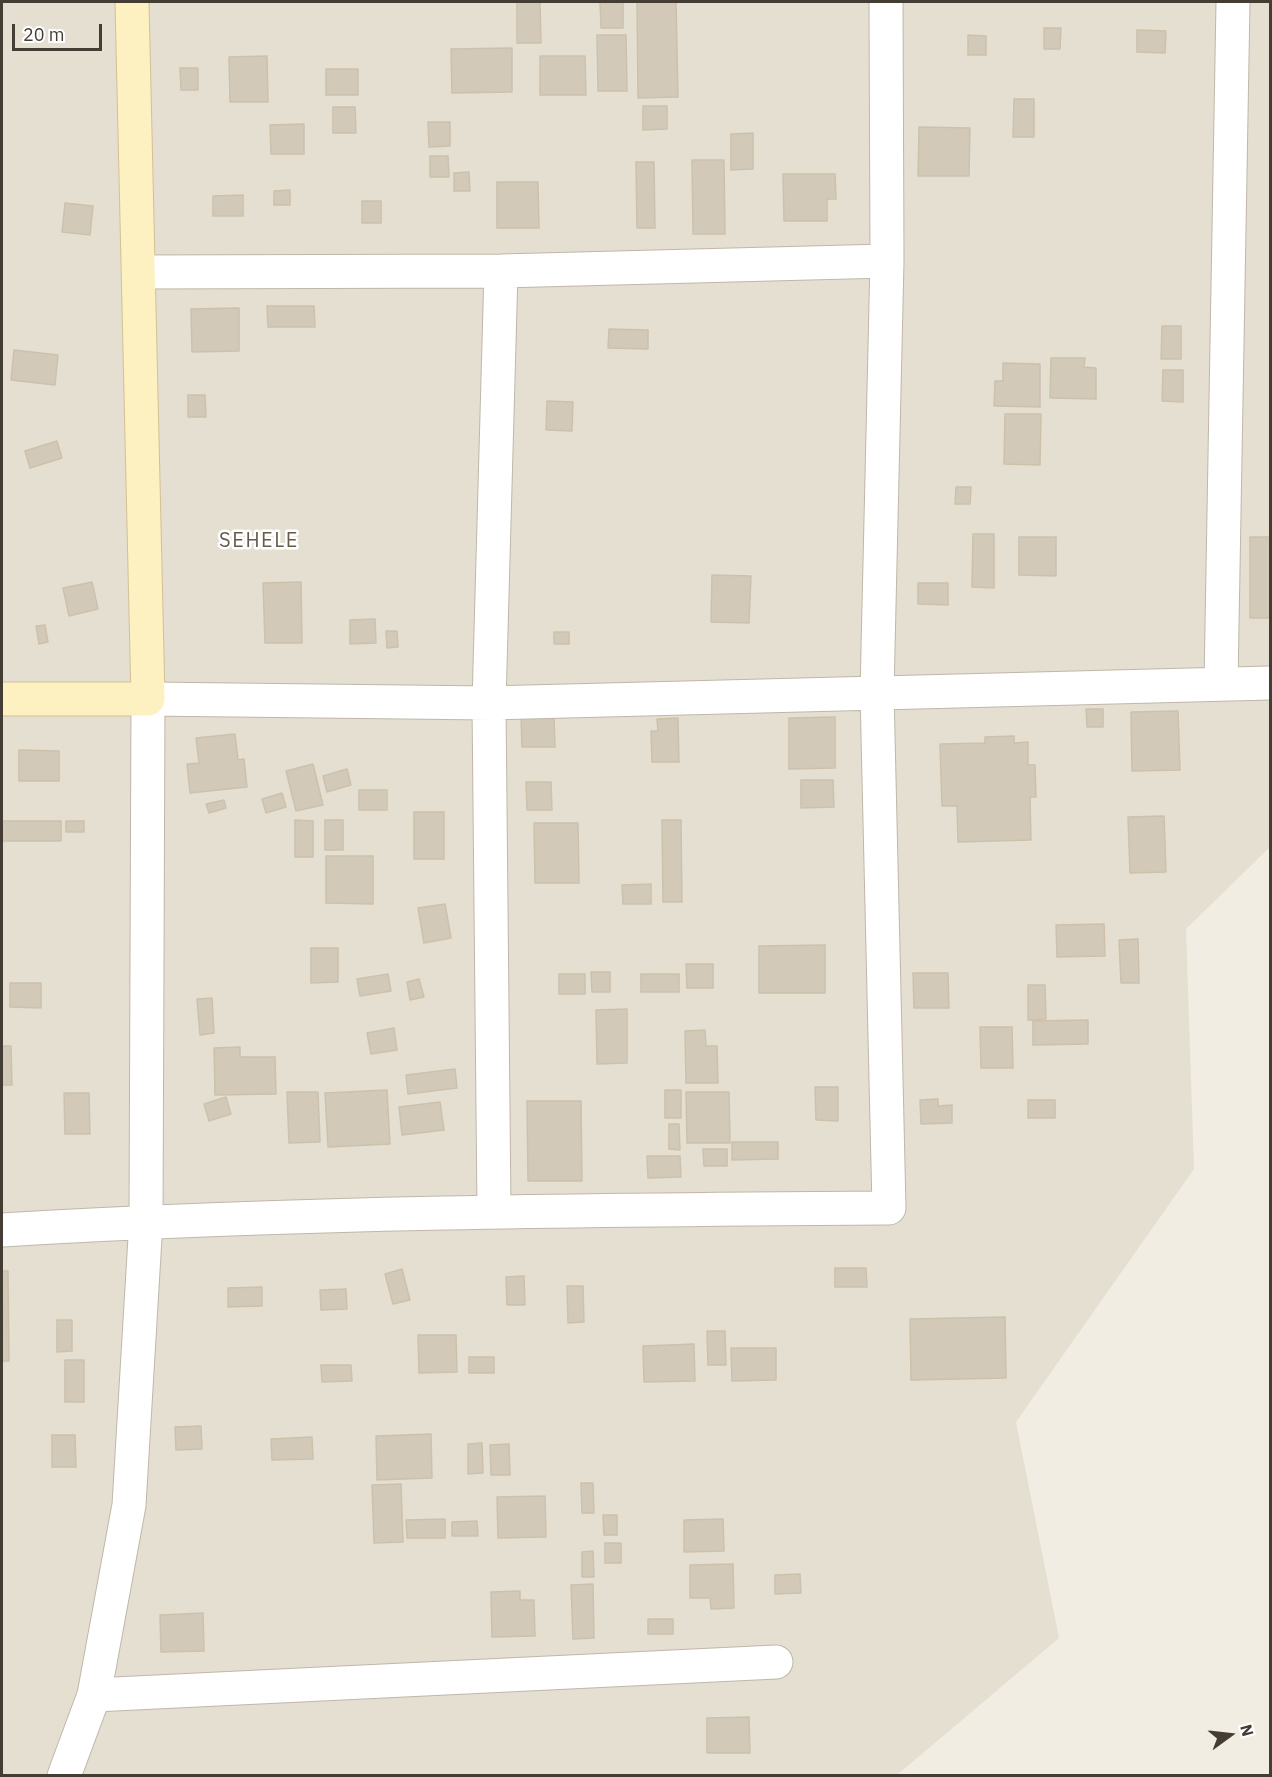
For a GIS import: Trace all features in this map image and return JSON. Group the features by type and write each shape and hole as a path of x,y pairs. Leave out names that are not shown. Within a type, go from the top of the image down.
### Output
{"street":[{"path":"64,1776 94,1695 129,1505 146,1221 148,699 132,2"},
{"path":"2,1230 146,1221 494,1211 889,1208 877,692 887,261 886,2"},
{"path":"1221,684 1233,2"},
{"path":"139,272 501,271 887,261"},
{"path":"494,1211 489,702 501,271"},
{"path":"2,699 489,702 1270,682"},
{"path":"94,1695 776,1662"}],"shaded area":[{"path":"2,2 1270,2 1270,847 1186,929 1194,1169 1016,1422 1059,1638 897,1775 2,1776"}],"building":[{"path":"517,2 540,2 541,43 517,43"},
{"path":"600,2 623,2 623,28 601,28"},
{"path":"637,2 676,2 678,97 638,98"},
{"path":"1044,28 1061,28 1060,49 1044,49"},
{"path":"1137,30 1166,31 1165,53 1137,52"},
{"path":"597,35 626,35 627,91 598,91"},
{"path":"968,35 986,36 986,55 968,55"},
{"path":"512,48 512,92 452,93 451,49"},
{"path":"267,56 268,102 230,102 229,57"},
{"path":"540,56 585,56 586,95 540,95"},
{"path":"180,68 198,68 198,90 181,90"},
{"path":"326,69 358,69 358,95 326,95"},
{"path":"1014,99 1034,99 1034,137 1013,137"},
{"path":"643,106 667,106 667,129 643,130"},
{"path":"333,107 355,107 356,133 333,133"},
{"path":"428,122 450,122 450,146 429,147"},
{"path":"304,124 304,154 271,154 270,125"},
{"path":"919,127 970,128 969,176 918,176"},
{"path":"753,133 753,169 731,170 731,134"},
{"path":"430,156 448,156 449,177 430,177"},
{"path":"692,160 724,160 725,234 693,234"},
{"path":"636,162 654,162 655,228 637,228"},
{"path":"469,172 470,191 454,191 454,173"},
{"path":"783,174 835,174 836,199 827,199 827,221 784,221"},
{"path":"497,182 538,182 539,228 497,228"},
{"path":"290,190 290,205 274,205 274,191"},
{"path":"243,195 243,216 213,216 213,196"},
{"path":"362,201 381,201 381,223 362,223"},
{"path":"65,203 93,206 90,235 62,232"},
{"path":"267,306 314,306 315,327 268,327"},
{"path":"239,308 239,351 192,352 191,309"},
{"path":"1162,326 1181,326 1181,359 1161,359"},
{"path":"609,329 648,330 648,349 608,348"},
{"path":"14,350 58,355 55,385 11,380"},
{"path":"1051,358 1085,358 1084,367 1096,368 1096,399 1050,398"},
{"path":"1003,363 1040,364 1040,407 994,406 995,381 1003,381"},
{"path":"1163,370 1183,370 1183,402 1162,401"},
{"path":"188,395 205,395 206,417 188,417"},
{"path":"547,401 573,402 572,431 546,430"},
{"path":"1005,414 1041,414 1040,465 1004,464"},
{"path":"57,441 62,458 30,468 25,451"},
{"path":"956,487 971,487 970,504 955,504"},
{"path":"973,534 994,534 994,588 972,587"},
{"path":"1019,537 1056,537 1056,576 1019,575"},
{"path":"1250,537 1270,537 1270,618 1250,618"},
{"path":"712,575 751,576 749,623 711,622"},
{"path":"92,582 98,609 69,616 63,588"},
{"path":"301,582 302,643 265,643 263,583"},
{"path":"918,583 948,583 948,605 918,604"},
{"path":"375,619 376,643 350,644 350,620"},
{"path":"45,625 48,642 39,644 36,626"},
{"path":"386,631 397,631 398,647 387,648"},
{"path":"554,632 569,632 569,644 554,644"},
{"path":"1086,709 1103,709 1103,727 1087,727"},
{"path":"1178,711 1180,770 1132,771 1131,712"},
{"path":"521,717 554,717 555,747 522,747"},
{"path":"835,717 835,768 789,769 789,718"},
{"path":"678,718 679,762 652,762 651,731 658,731 657,719"},
{"path":"235,734 238,760 244,759 247,787 190,793 187,764 199,763 196,738"},
{"path":"1014,736 1014,743 1028,742 1028,765 1035,765 1036,797 1030,797 1031,840 958,842 957,806 942,806 940,744 985,743 985,737"},
{"path":"19,750 59,751 59,781 19,781"},
{"path":"313,764 323,805 296,811 286,771"},
{"path":"347,769 351,785 327,792 323,776"},
{"path":"801,780 833,780 834,807 801,808"},
{"path":"526,782 551,782 552,810 527,810"},
{"path":"359,790 387,790 387,810 359,810"},
{"path":"282,793 286,807 266,813 262,799"},
{"path":"224,800 226,808 209,813 206,804"},
{"path":"414,812 444,812 444,859 414,859"},
{"path":"1164,816 1166,872 1130,873 1128,817"},
{"path":"295,820 313,821 313,857 295,857"},
{"path":"325,820 343,820 343,850 325,850"},
{"path":"662,820 681,820 682,902 663,902"},
{"path":"2,821 61,821 61,841 2,841"},
{"path":"66,821 84,821 84,832 66,832"},
{"path":"534,823 578,823 579,883 535,883"},
{"path":"326,856 373,856 373,904 326,903"},
{"path":"651,884 651,904 623,904 622,885"},
{"path":"445,904 451,938 424,943 418,908"},
{"path":"1104,924 1105,956 1057,957 1056,925"},
{"path":"1138,939 1139,983 1121,983 1119,940"},
{"path":"825,945 825,993 759,993 759,946"},
{"path":"311,948 338,948 338,982 311,983"},
{"path":"686,964 713,964 713,988 687,988"},
{"path":"591,972 610,972 610,992 592,992"},
{"path":"913,973 948,973 949,1008 914,1008"},
{"path":"388,974 391,991 360,996 357,979"},
{"path":"559,974 585,974 585,994 559,994"},
{"path":"641,974 679,974 679,992 641,992"},
{"path":"419,979 424,997 410,1000 407,982"},
{"path":"10,983 41,983 41,1008 10,1007"},
{"path":"1028,985 1045,985 1046,1019 1028,1020"},
{"path":"212,998 214,1033 200,1035 197,999"},
{"path":"627,1009 627,1063 597,1064 596,1010"},
{"path":"1088,1020 1088,1044 1033,1045 1033,1021"},
{"path":"980,1027 1012,1027 1013,1068 981,1068"},
{"path":"394,1028 397,1050 371,1054 367,1033"},
{"path":"705,1030 706,1046 717,1046 718,1083 686,1083 685,1031"},
{"path":"2,1046 11,1046 12,1085 2,1085"},
{"path":"240,1047 240,1057 275,1057 276,1094 215,1095 214,1048"},
{"path":"455,1069 457,1088 408,1094 406,1075"},
{"path":"815,1087 838,1087 838,1121 816,1120"},
{"path":"387,1090 390,1144 328,1147 325,1093"},
{"path":"665,1090 681,1090 681,1118 665,1118"},
{"path":"287,1092 318,1092 320,1142 289,1143"},
{"path":"686,1092 729,1092 730,1143 687,1143"},
{"path":"64,1093 89,1093 90,1134 65,1134"},
{"path":"226,1097 231,1114 209,1121 204,1104"},
{"path":"938,1099 938,1106 952,1105 952,1123 921,1124 920,1100"},
{"path":"1028,1100 1055,1100 1055,1118 1028,1118"},
{"path":"527,1101 581,1101 582,1181 528,1181"},
{"path":"440,1102 444,1130 402,1135 399,1107"},
{"path":"669,1124 679,1124 680,1150 669,1149"},
{"path":"732,1142 778,1142 778,1159 732,1160"},
{"path":"703,1149 727,1149 727,1166 704,1166"},
{"path":"647,1156 680,1156 681,1177 648,1178"},
{"path":"835,1268 866,1268 867,1287 835,1287"},
{"path":"402,1269 410,1300 393,1304 385,1274"},
{"path":"2,1271 8,1271 9,1361 2,1361"},
{"path":"524,1276 525,1305 507,1305 506,1277"},
{"path":"567,1286 583,1286 584,1322 568,1323"},
{"path":"262,1287 262,1306 228,1307 228,1288"},
{"path":"346,1289 347,1309 321,1310 320,1290"},
{"path":"1005,1317 1006,1378 911,1380 910,1319"},
{"path":"57,1320 72,1320 72,1351 57,1352"},
{"path":"707,1331 725,1331 726,1365 708,1365"},
{"path":"418,1335 456,1335 457,1372 419,1373"},
{"path":"694,1344 695,1381 644,1382 643,1346"},
{"path":"731,1348 776,1348 776,1380 732,1381"},
{"path":"469,1357 494,1357 494,1373 469,1373"},
{"path":"65,1360 84,1360 84,1402 65,1402"},
{"path":"321,1365 351,1365 352,1381 322,1382"},
{"path":"201,1426 202,1449 176,1450 175,1427"},
{"path":"431,1434 432,1478 377,1480 376,1436"},
{"path":"52,1435 75,1435 76,1467 52,1467"},
{"path":"312,1437 313,1459 272,1460 271,1439"},
{"path":"482,1443 483,1473 468,1474 468,1444"},
{"path":"509,1444 510,1475 491,1475 490,1445"},
{"path":"581,1483 593,1483 594,1513 582,1513"},
{"path":"401,1484 403,1542 374,1543 372,1485"},
{"path":"545,1496 546,1537 498,1538 497,1497"},
{"path":"603,1515 617,1515 617,1535 604,1535"},
{"path":"445,1519 445,1538 407,1538 406,1520"},
{"path":"723,1519 724,1551 684,1552 684,1520"},
{"path":"477,1521 478,1536 452,1536 452,1522"},
{"path":"605,1543 621,1543 621,1563 605,1563"},
{"path":"593,1551 594,1577 582,1577 582,1552"},
{"path":"733,1564 734,1608 711,1609 710,1598 690,1598 690,1565"},
{"path":"800,1574 801,1593 775,1594 775,1575"},
{"path":"593,1584 594,1638 573,1639 571,1585"},
{"path":"520,1591 520,1600 534,1600 535,1636 492,1637 491,1592"},
{"path":"203,1613 204,1651 161,1652 160,1615"},
{"path":"648,1619 673,1619 673,1634 648,1634"},
{"path":"749,1717 750,1753 707,1753 707,1718"}],"district":[{"name":"SEHELE","path":"259,541"}]}
